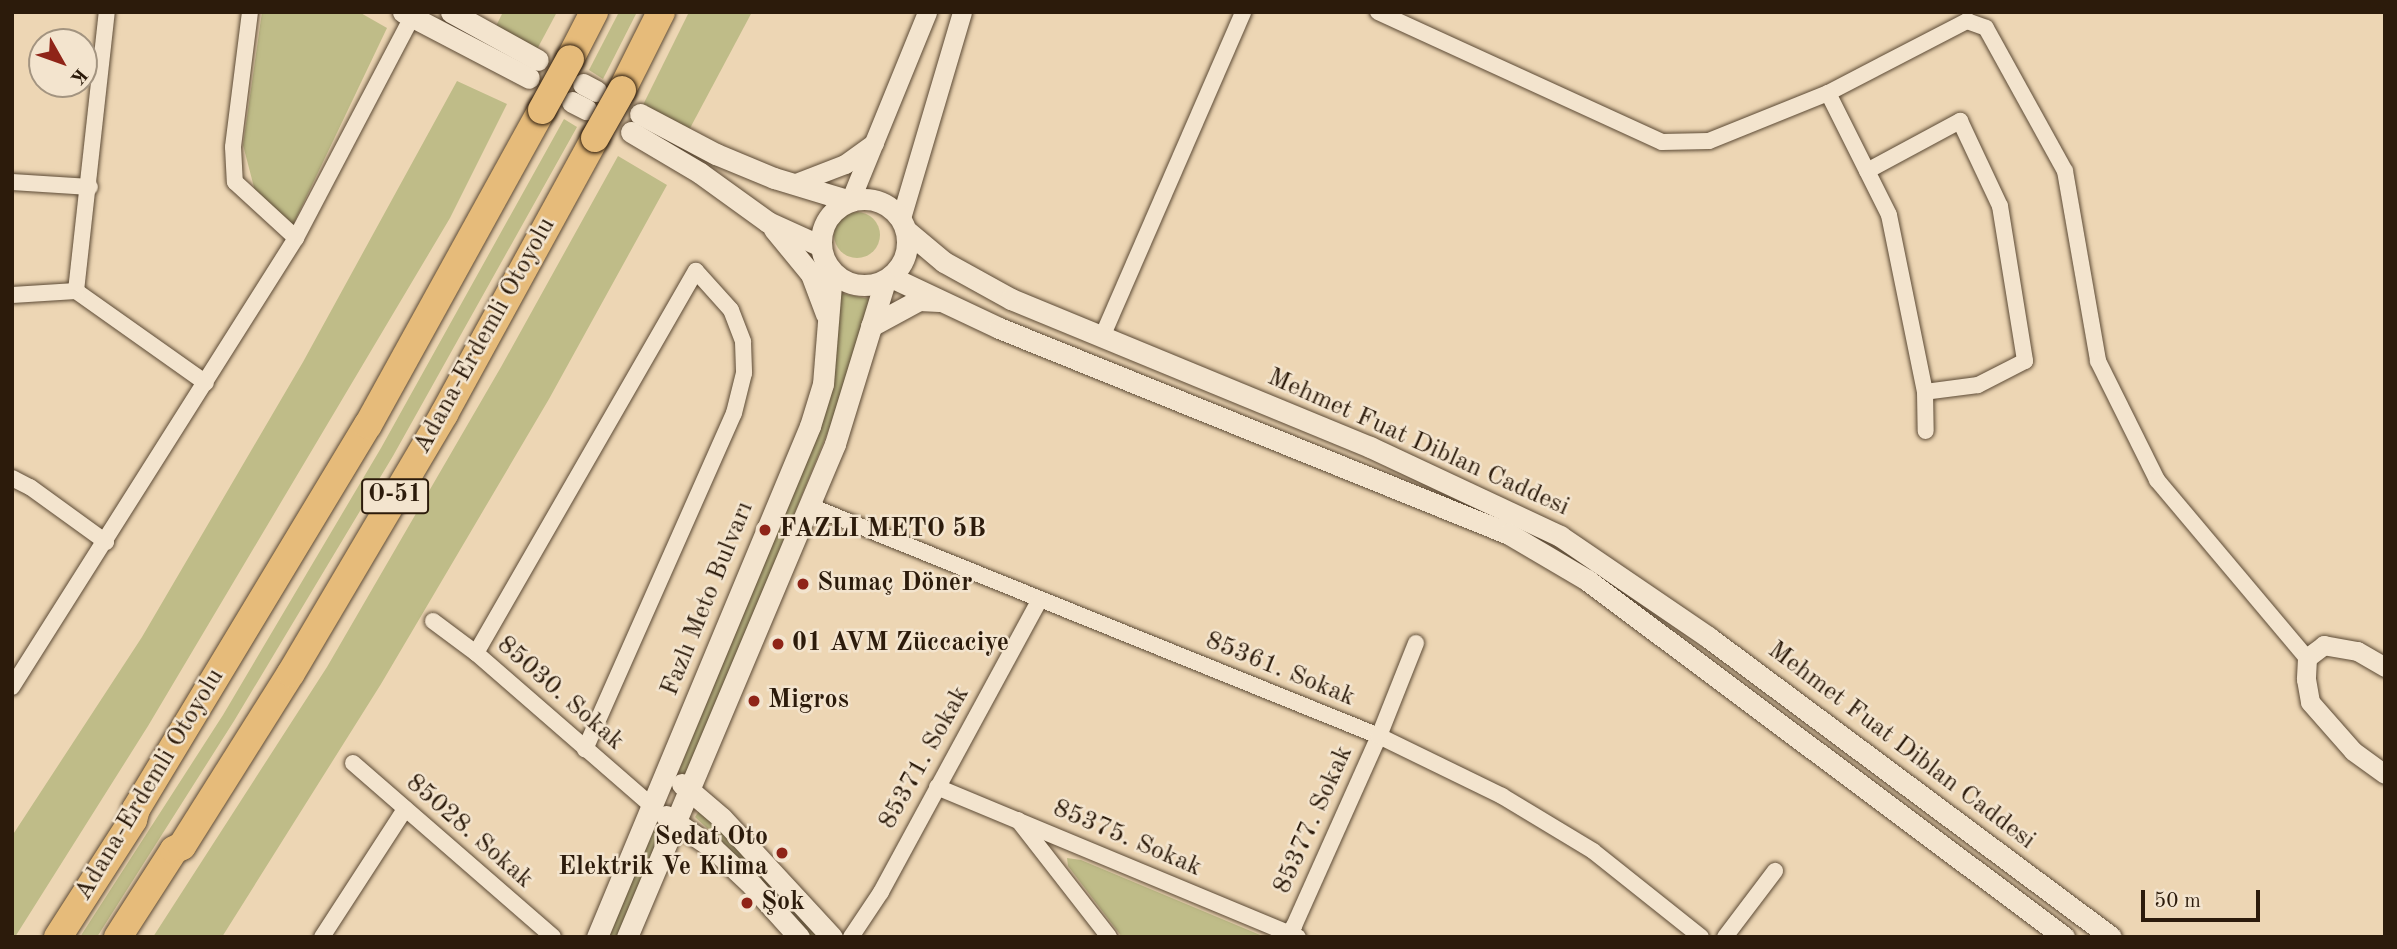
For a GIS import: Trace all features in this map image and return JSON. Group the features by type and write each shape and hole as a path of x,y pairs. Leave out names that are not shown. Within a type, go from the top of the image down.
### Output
{"highway":[{"name":"Adana-Erdemli Otoyolu","path":"118,937 174,850 182,846 291,673 444,414 595,138 588,89 594,12"},
{"name":"Adana-Erdemli Otoyolu","path":"58,937 133,820 136,809 368,425 542,110 588,89 661,12"},
{"path":"36,937 117,813 136,809"},
{"path":"139,937 186,863 182,846"}],"main road":[{"path":"408,15 533,69 451,12"},
{"path":"627,937 835,444 888,279 905,259 904,225 878,201 850,201 793,184 635,123 768,222 821,246"},
{"path":"850,201 828,219 821,246 832,272 858,286 888,279"},
{"path":"768,222 811,274 828,320"},
{"name":"Mehmet Fuat Diblan Caddesi","path":"904,225 944,262 1012,299 1370,447 1560,536 1709,637 2110,937"},
{"name":"Fazlı Meto Bulvarı","path":"597,937 810,426 823,384 832,272"},
{"name":"Mehmet Fuat Diblan Caddesi","path":"888,279 944,301 999,328 1509,534 1609,597 2064,937"},
{"path":"871,326 919,299 944,301"},
{"path":"666,774 691,790 735,832 832,937"},
{"path":"653,807 713,848 752,884 799,937"}],"street":[{"path":"76,291 90,187 107,12"},
{"path":"250,12 236,111 235,182 296,238"},
{"path":"850,201 927,12"},
{"path":"904,225 962,12"},
{"path":"1102,337 1243,12"},
{"path":"1378,12 1662,142 1709,141 1828,93 1966,21 1986,28 2065,171 2098,360 2157,480 2307,658 2306,679 2310,702 2353,751 2385,774"},
{"path":"13,684 106,542 296,238 408,15"},
{"path":"1828,93 1889,215 1925,392 1926,431"},
{"path":"1867,171 1960,121 2000,206 2025,361 1978,385 1925,392"},
{"path":"793,184 845,164 874,143"},
{"path":"12,182 90,187"},
{"path":"476,653 696,271 731,310 743,342 744,373 734,413 585,750"},
{"path":"12,295 76,291 206,383"},
{"path":"12,478 30,487 106,542"},
{"name":"85361. Sokak","path":"810,506 1039,601 1378,736 1502,796 1593,851 1701,937"},
{"name":"85371. Sokak","path":"851,937 881,892 1039,601"},
{"name":"85030. Sokak","path":"433,621 476,653 653,807"},
{"name":"85377. Sokak","path":"1291,935 1416,643"},
{"path":"2307,658 2324,645 2357,651 2385,667"},
{"name":"85028. Sokak","path":"353,763 553,937"},
{"name":"85375. Sokak","path":"937,787 1291,935"},
{"path":"322,937 405,810"},
{"path":"1017,820 1109,937"},
{"path":"1725,937 1775,871"}],"shaded area":[{"path":"262,12 359,12 387,28 292,227 255,191 243,145"},
{"path":"503,12 557,12 535,53 493,32"},
{"path":"619,12 637,12 603,79 589,70"},
{"path":"689,12 752,12 688,132 642,107"},
{"path":"457,81 507,104 450,218 148,726 15,937 12,937 12,836 142,637 303,362"},
{"path":"564,119 577,127 393,456 234,721 97,937 80,937 223,715 381,448"},
{"path":"618,156 667,185 549,399 381,684 222,937 153,937 327,667 501,367"},
{"path":"857,212 874,218 880,235 874,252 857,258 840,252 834,235 840,218"},
{"path":"840,293 870,299 831,424 687,776 678,773 822,422 835,368"},
{"path":"699,811 735,844 819,937 809,937 730,849 695,817"},
{"path":"656,825 665,830 617,937 608,937"},
{"path":"1067,858 1081,860 1265,937 1122,937 1068,866"}],"place":[{"name":"FAZLI METO 5B","path":"765,530"},
{"name":"Sumaç Döner","path":"803,584"},
{"name":"01 AVM Züccaciye","path":"778,644"},
{"name":"Migros","path":"754,701"},
{"name":"Sedat Oto Elektrik Ve Klima","path":"782,853"},
{"name":"Şok","path":"747,903"}]}
